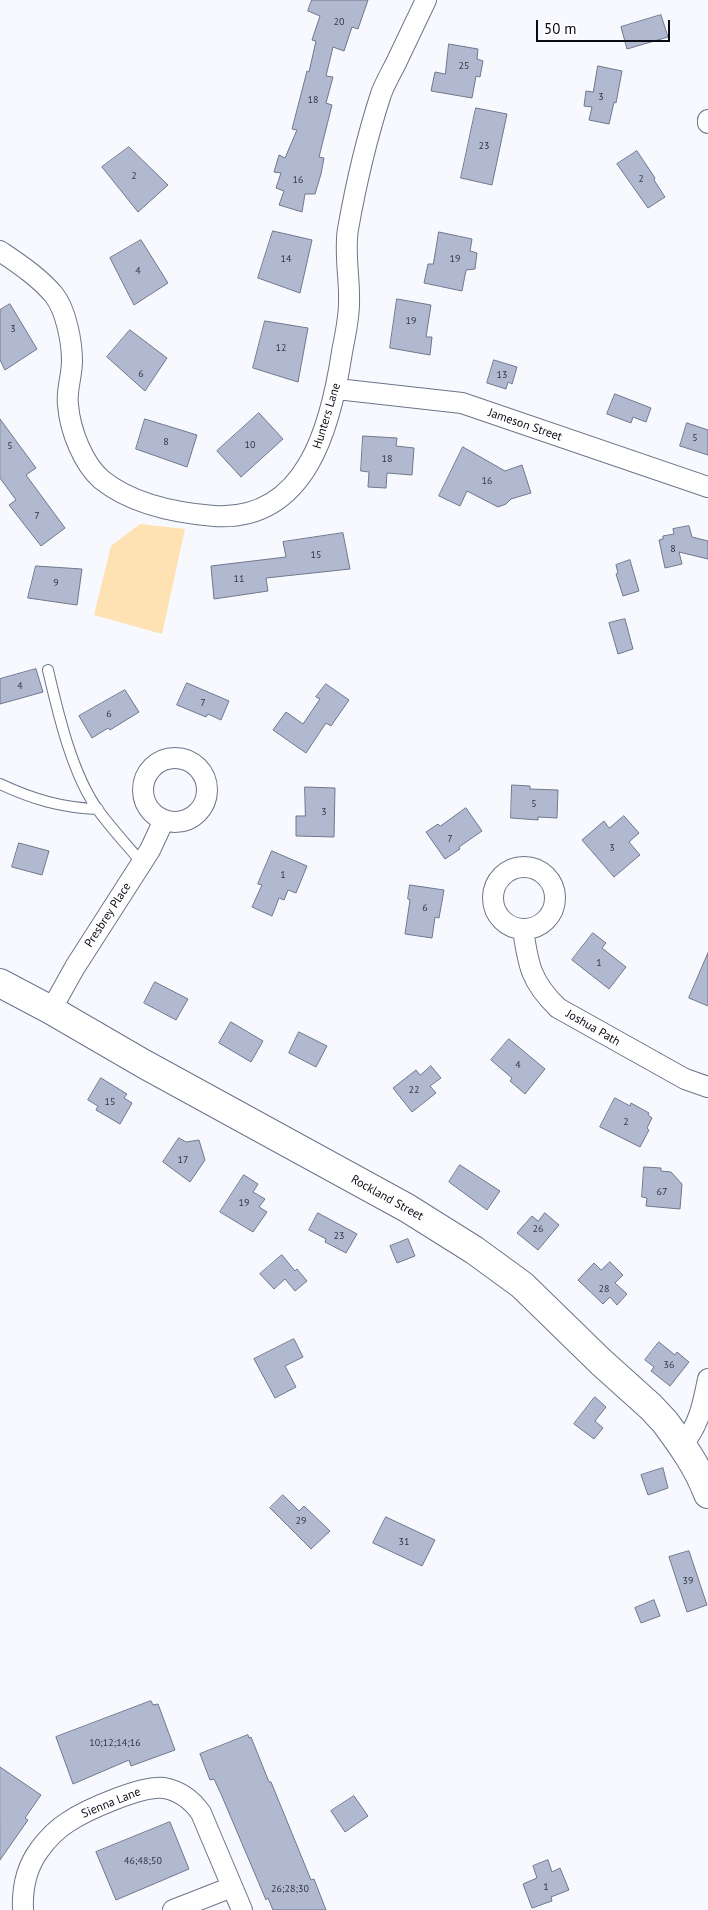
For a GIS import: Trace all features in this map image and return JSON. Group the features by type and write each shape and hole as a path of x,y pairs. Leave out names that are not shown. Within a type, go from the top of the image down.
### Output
{"street":[{"name":"Hunters Lane","path":"0,252 25,268 55,296 68,326 72,361 67,404 72,430 84,457 101,479 128,496 159,507 198,515 230,517 259,510 289,492 318,450 337,389 349,305 348,232 363,161 382,92 426,0"},
{"name":"Jameson Street","path":"337,389 462,403 708,488"},
{"name":"Presbrey Place","path":"51,1010 75,967 150,850 164,820"},
{"name":"Joshua Path","path":"523,929 526,954 533,977 544,994 558,1008 685,1079 708,1087"},
{"name":"Rockland Street","path":"0,983 407,1208 500,1268 522,1285 601,1362 651,1406 682,1445 698,1471 708,1494"},
{"path":"682,1445 691,1435 698,1420 708,1379"},
{"name":"Sienna Lane","path":"22,1910 24,1885 30,1867 39,1850 52,1835 75,1818 136,1792 154,1788 173,1790 196,1805 205,1821 242,1910"},
{"path":"173,1910 232,1887"}],"lane":[{"path":"48,670 68,742 89,794 98,809 142,863"},
{"path":"0,784 38,800 59,806 76,809 98,809"}],"shaded area":[{"path":"140,524 185,529 162,634 94,615 111,546"}],"building":[{"path":"312,0 368,0 358,29 352,27 344,51 333,47 326,76 333,77 326,103 332,105 319,157 324,158 321,174 315,194 305,194 302,212 279,205 284,191 276,188 281,173 274,172 279,155 285,158 297,130 292,129 307,71 309,72 316,41 312,40 320,16 308,11"},
{"path":"661,15 668,37 627,49 621,27"},
{"path":"449,44 478,49 477,59 483,61 480,77 476,76 472,98 431,91 435,72 445,74"},
{"path":"598,66 622,71 616,103 614,102 609,124 589,120 592,107 584,106 586,91 593,92"},
{"path":"476,108 507,114 492,185 461,178"},
{"path":"129,147 168,185 138,212 102,167"},
{"path":"637,151 665,197 648,208 617,164"},
{"path":"273,231 312,240 300,293 258,278"},
{"path":"439,232 472,239 470,251 477,253 475,269 466,270 462,291 424,283 428,264 433,264"},
{"path":"141,240 168,283 134,305 110,258"},
{"path":"397,299 431,305 426,337 432,337 430,355 390,348"},
{"path":"10,304 37,349 5,370 0,360 0,310"},
{"path":"265,321 308,328 298,382 253,368"},
{"path":"130,330 167,358 145,391 107,357"},
{"path":"494,360 517,367 512,384 508,382 506,389 487,383"},
{"path":"615,394 651,408 646,422 633,417 631,423 607,414"},
{"path":"259,413 283,439 241,477 217,451"},
{"path":"0,419 36,468 26,475 65,528 41,546 9,505 16,500 0,478"},
{"path":"145,419 197,435 187,467 136,449"},
{"path":"687,423 708,430 708,455 680,446"},
{"path":"363,436 397,438 396,446 414,448 412,475 387,473 386,488 368,487 369,472 361,471"},
{"path":"463,447 505,471 522,465 531,493 511,499 506,504 498,507 467,491 460,506 439,496"},
{"path":"689,526 692,537 708,541 708,559 679,552 682,564 665,568 659,540 663,539 663,536 674,534 673,529"},
{"path":"343,533 350,569 266,578 268,591 214,599 211,566 286,557 283,542"},
{"path":"630,560 639,591 623,596 616,574 618,573 616,565"},
{"path":"36,566 82,569 77,605 28,598"},
{"path":"625,619 633,649 618,654 609,623"},
{"path":"36,669 43,692 0,704 0,679"},
{"path":"187,683 229,701 221,720 208,714 206,717 177,705"},
{"path":"326,684 349,700 331,726 326,723 306,753 273,730 286,712 303,724 320,699 316,697"},
{"path":"125,690 139,712 110,730 108,728 92,738 79,716"},
{"path":"512,785 530,786 530,789 558,790 557,818 538,817 538,820 511,818"},
{"path":"305,787 335,788 334,837 296,836 296,816 305,816"},
{"path":"466,808 482,831 445,859 426,832 438,824 440,826"},
{"path":"624,816 639,833 629,842 640,855 614,877 582,840 604,821 609,828"},
{"path":"19,843 49,851 42,875 12,867"},
{"path":"272,851 307,866 296,893 288,890 284,900 279,898 272,916 252,907 262,885 258,884"},
{"path":"410,885 444,890 439,918 435,917 432,938 405,934 410,900 408,899"},
{"path":"593,933 606,943 602,948 626,967 609,989 572,960"},
{"path":"708,953 708,1006 689,998"},
{"path":"155,982 188,999 176,1020 144,1003"},
{"path":"231,1022 263,1041 251,1062 219,1043"},
{"path":"299,1032 327,1046 316,1067 289,1053"},
{"path":"509,1039 545,1069 525,1094 510,1081 512,1078 491,1060"},
{"path":"431,1066 441,1078 430,1086 436,1093 412,1112 393,1088 416,1070 420,1075"},
{"path":"101,1078 127,1094 124,1098 132,1103 120,1124 96,1110 98,1106 88,1100"},
{"path":"615,1098 630,1106 631,1103 649,1113 648,1115 652,1118 647,1128 649,1130 640,1147 600,1127"},
{"path":"179,1138 186,1142 199,1140 205,1160 190,1182 163,1162"},
{"path":"460,1165 500,1191 487,1210 449,1182"},
{"path":"644,1167 661,1168 661,1171 671,1172 682,1184 680,1209 646,1206 647,1198 642,1197"},
{"path":"244,1175 258,1184 253,1192 265,1199 259,1207 267,1212 253,1232 220,1212"},
{"path":"318,1213 357,1234 346,1253 325,1242 326,1239 309,1230"},
{"path":"545,1213 559,1225 538,1250 517,1233 532,1216 538,1221"},
{"path":"408,1239 415,1256 397,1263 390,1246"},
{"path":"282,1255 295,1271 297,1269 307,1281 295,1291 285,1279 274,1289 260,1274"},
{"path":"610,1262 623,1275 615,1283 627,1294 617,1305 610,1297 603,1304 578,1280 594,1263 601,1270"},
{"path":"294,1339 303,1357 285,1366 296,1387 275,1398 254,1359"},
{"path":"659,1342 675,1355 677,1352 689,1362 670,1386 651,1371 654,1367 645,1360"},
{"path":"595,1397 606,1407 595,1421 603,1428 594,1439 574,1424"},
{"path":"663,1468 668,1488 648,1495 641,1475"},
{"path":"283,1495 299,1511 304,1506 330,1531 311,1549 270,1508"},
{"path":"386,1517 435,1540 422,1566 373,1543"},
{"path":"689,1551 707,1605 687,1612 669,1557"},
{"path":"654,1600 660,1616 641,1623 635,1608"},
{"path":"151,1701 153,1705 158,1704 175,1750 131,1766 129,1760 73,1784 56,1737"},
{"path":"248,1735 249,1738 251,1737 311,1880 314,1879 326,1910 273,1910 268,1898 266,1900 214,1779 210,1780 200,1754"},
{"path":"0,1767 41,1795 25,1818 28,1820 0,1860"},
{"path":"354,1796 368,1816 345,1832 331,1811"},
{"path":"170,1822 189,1869 116,1900 96,1852"},
{"path":"548,1860 552,1872 560,1868 569,1890 551,1897 552,1901 532,1908 523,1884 537,1878 533,1866"}]}
